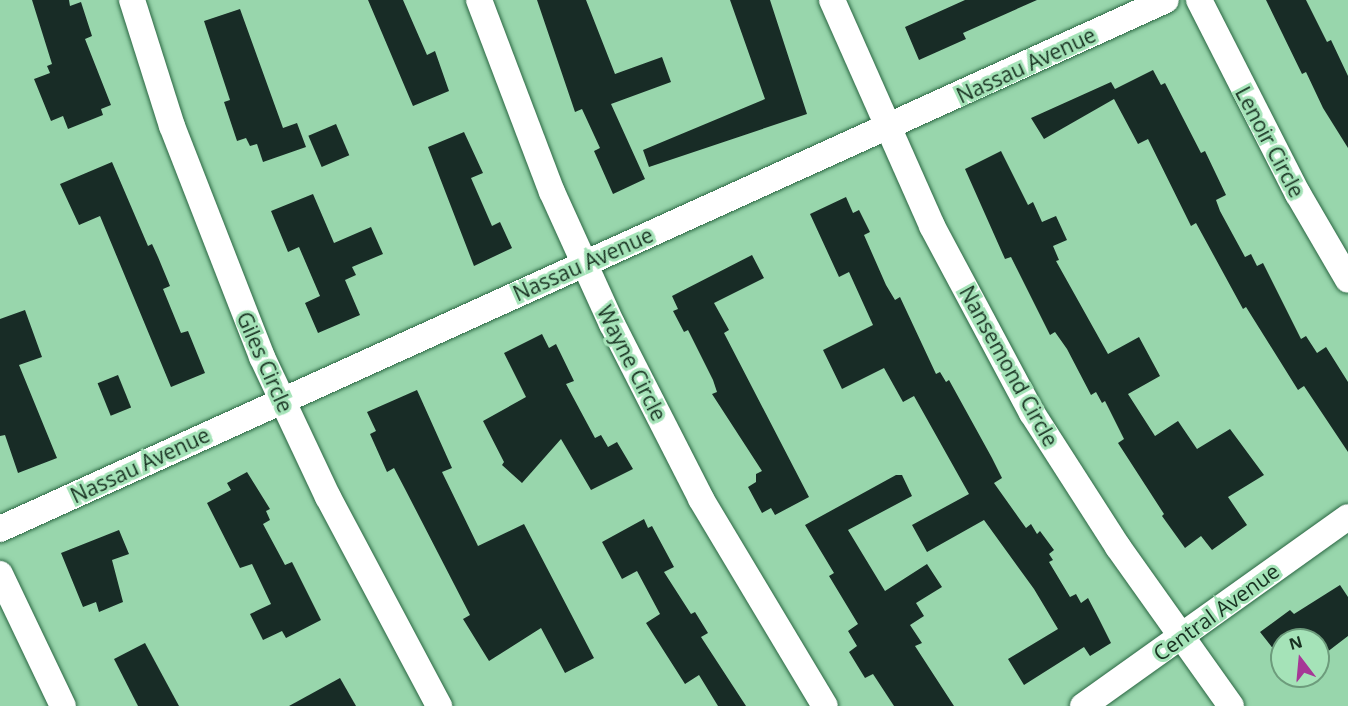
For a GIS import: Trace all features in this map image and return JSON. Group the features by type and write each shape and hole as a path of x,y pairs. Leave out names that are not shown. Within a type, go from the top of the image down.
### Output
{"street":[{"name":"Giles Circle","path":"132,0 172,126 224,267 282,400 439,706"},
{"name":"Wayne Circle","path":"479,0 584,264 701,499 825,706"},
{"name":"Nansemond Circle","path":"832,0 932,225 1032,413 1181,638 1231,706"},
{"name":"Nassau Avenue","path":"0,528 888,128 1166,0"},
{"name":"Lenoir Circle","path":"1199,0 1298,194 1348,280"},
{"name":"Central Avenue","path":"1083,706 1348,517"},
{"path":"0,574 63,706"}],"building":[{"path":"32,0 69,0 70,6 81,2 92,36 85,39 111,105 101,109 103,115 68,129 63,116 51,121 34,79 50,73 47,66 52,64"},
{"path":"368,0 403,0 427,55 435,51 449,91 413,106"},
{"path":"537,0 586,0 615,74 662,57 671,82 611,104 645,179 613,194 594,151 600,148 582,109 575,112"},
{"path":"730,0 770,0 807,114 649,167 643,150 765,99"},
{"path":"965,0 1037,0 963,33 966,39 919,60 905,27"},
{"path":"1266,0 1306,0 1327,42 1331,40 1348,76 1348,148 1323,108 1306,72 1302,74"},
{"path":"240,9 283,128 297,123 306,147 263,162 257,144 250,146 246,138 237,141 224,102 230,100 204,21"},
{"path":"1153,70 1161,85 1165,83 1201,153 1205,151 1226,195 1216,200 1220,211 1245,257 1251,254 1257,266 1263,263 1301,339 1306,336 1317,353 1326,347 1348,382 1348,452 1304,386 1298,390 1246,307 1243,309 1196,223 1191,226 1148,139 1138,144 1114,99 1044,139 1031,118 1111,82 1115,89"},
{"path":"336,124 349,155 322,167 308,136"},
{"path":"464,132 483,173 471,178 492,226 500,222 512,248 474,266 428,147"},
{"path":"1001,151 1028,205 1033,202 1042,222 1056,216 1067,240 1053,246 1059,260 1056,261 1108,354 1139,337 1160,376 1128,394 1155,436 1178,421 1197,449 1230,429 1264,475 1228,497 1247,525 1212,550 1201,536 1185,548 1162,516 1164,514 1118,443 1124,439 1105,401 1102,403 1096,392 1091,395 1067,349 1055,332 1050,335 1011,257 1005,259 965,169"},
{"path":"112,162 148,246 152,244 170,286 163,289 181,333 188,331 205,373 171,387 100,216 79,225 60,184"},
{"path":"313,194 334,243 371,227 383,254 352,267 356,275 345,280 360,315 318,333 305,303 320,296 299,247 288,252 271,211"},
{"path":"846,197 853,213 859,210 870,232 864,235 886,285 895,300 900,297 936,374 940,372 946,382 949,380 992,458 1002,478 994,483 1026,528 1031,524 1037,534 1040,531 1054,550 1049,554 1053,560 1049,562 1070,597 1076,594 1081,603 1088,598 1111,643 1090,656 1084,647 1024,685 1008,659 1058,629 1034,589 984,520 927,552 912,525 969,494 914,396 903,402 884,368 842,389 823,350 873,325 849,272 839,277 810,214"},
{"path":"752,255 764,278 714,303 729,330 724,333 809,497 775,515 771,508 762,513 748,487 756,482 756,474 762,471 712,394 717,392 713,380 688,330 684,332 673,311 678,309 672,296"},
{"path":"25,310 42,357 19,365 57,458 18,473 5,435 0,436 0,319"},
{"path":"542,334 549,348 556,344 574,381 566,384 595,438 601,435 608,447 617,442 633,469 591,490 561,439 522,483 502,465 504,462 483,421 526,397 504,353"},
{"path":"118,375 131,407 111,416 98,383"},
{"path":"417,390 452,468 442,472 478,546 524,524 594,658 565,673 541,628 489,661 463,619 470,615 394,468 387,472 370,434 376,431 367,412"},
{"path":"247,472 270,509 266,511 270,520 263,524 285,565 292,562 321,620 286,638 282,631 263,640 250,614 271,604 252,564 240,568 207,503 231,490 227,483"},
{"path":"896,475 902,475 912,496 848,530 885,591 927,564 942,587 916,603 924,616 910,625 922,643 915,646 954,706 894,706 873,674 865,678 849,652 857,646 848,631 858,624 829,576 834,573 805,525"},
{"path":"644,519 648,528 652,526 674,567 664,572 691,614 695,612 708,633 701,637 746,706 718,706 699,675 685,684 646,623 660,614 637,571 622,579 602,542"},
{"path":"119,530 129,554 112,560 123,602 99,612 96,602 83,607 61,553"},
{"path":"1340,585 1348,597 1348,636 1330,650 1330,628 1270,628 1270,645 1260,632 1290,610 1294,614"},
{"path":"145,643 179,706 138,706 114,659"},
{"path":"340,678 356,706 289,706"}]}
